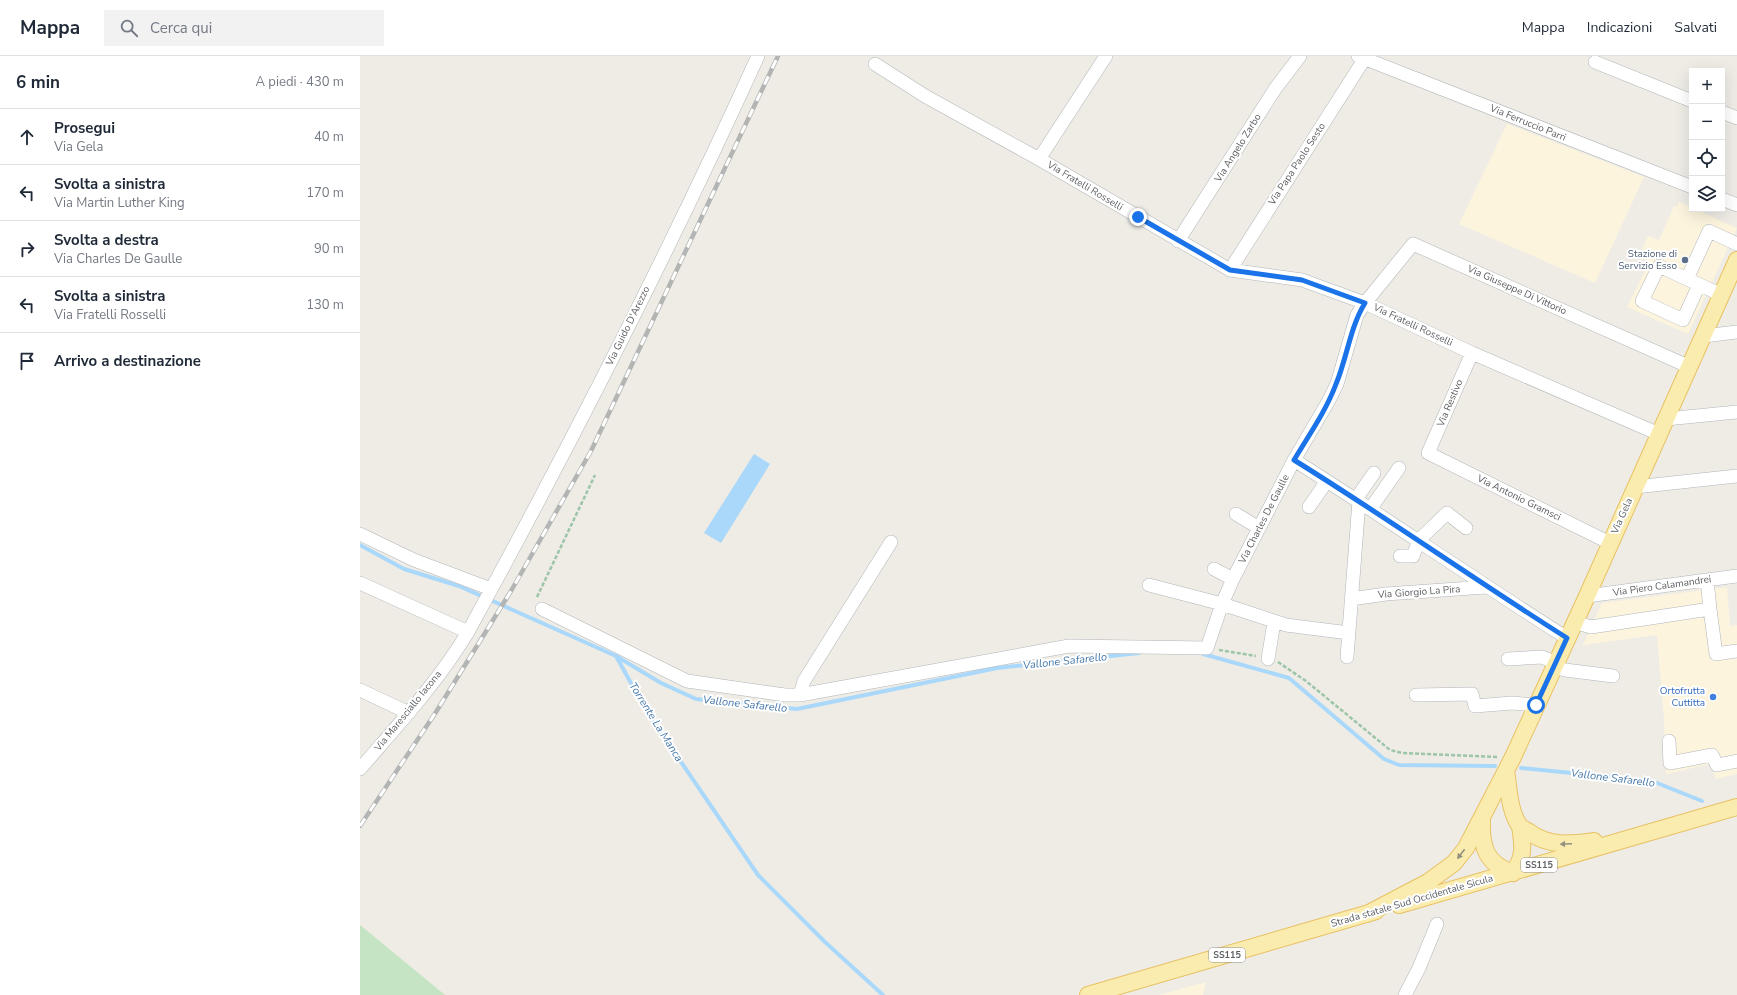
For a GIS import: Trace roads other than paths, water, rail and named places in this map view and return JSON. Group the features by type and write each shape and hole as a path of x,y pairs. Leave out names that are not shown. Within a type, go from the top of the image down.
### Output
{"main road":[{"name":"Via Gela","path":"1367,914 1428,882 1454,863 1466,848 1509,764 1587,596 1737,260"},
{"path":"1482,816 1481,837 1485,850 1492,862 1502,870 1513,873 1521,862 1523,852 1520,826 1512,810 1509,764"},
{"name":"Strada statale Sud Occidentale Sicula","path":"1088,995 1737,807"},
{"path":"1520,826 1535,837 1561,844 1646,833"}],"street":[{"name":"Via Guido D'Arezzo","path":"479,612 571,440 714,152 758,56"},
{"path":"1040,159 1106,56"},
{"name":"Via Angelo Zarbo","path":"1178,241 1275,89 1300,56"},
{"name":"Via Ferruccio Parri","path":"1361,57 1689,186"},
{"name":"Via Papa Paolo Sesto","path":"1230,270 1361,57"},
{"path":"1595,62 1689,99"},
{"name":"Via Fratelli Rosselli","path":"875,64 925,96 1040,159 1230,270 1302,280 1365,303 1472,352 1659,434"},
{"path":"1725,113 1737,118"},
{"path":"1725,200 1737,205"},
{"path":"1687,279 1709,231 1737,244"},
{"name":"Via Giuseppe Di Vittorio","path":"1365,303 1413,244 1690,367"},
{"path":"1699,285 1683,320 1642,301 1659,266 1722,295"},
{"name":"Via Charles De Gaulle","path":"800,695 1069,646 1206,648 1222,604 1258,528 1294,460 1331,396 1349,346 1357,315 1365,303"},
{"path":"1704,336 1737,332"},
{"name":"Via Restivo","path":"1428,453 1472,352"},
{"path":"1666,419 1737,412"},
{"name":"Via Antonio Gramsci","path":"1428,453 1610,544"},
{"path":"1294,460 1371,508 1486,587 1567,638"},
{"path":"1371,508 1399,468"},
{"path":"1347,658 1358,500 1374,473"},
{"path":"1635,487 1737,476"},
{"path":"1309,507 1327,480"},
{"path":"1400,556 1413,556 1419,540 1447,513 1466,528"},
{"path":"1236,514 1258,528"},
{"path":"360,534 414,560 491,591"},
{"path":"542,609 688,681 785,695 800,695 804,681 891,542"},
{"path":"1214,569 1233,579"},
{"name":"Via Piero Calamandrei","path":"1587,596 1737,576"},
{"path":"1707,580 1716,654 1737,651"},
{"path":"360,583 468,632"},
{"path":"1149,585 1222,604 1274,622 1349,633"},
{"name":"Via Giorgio La Pira","path":"1351,599 1386,594 1486,587"},
{"path":"1574,622 1591,627 1710,610"},
{"name":"Via Maresciallo Iacona","path":"360,769 409,712 457,650 479,612"},
{"path":"1268,659 1274,622"},
{"path":"1508,659 1542,657 1565,670 1613,676"},
{"path":"360,690 409,712"},
{"path":"1416,695 1472,694 1475,706 1512,703 1536,705"},
{"path":"1669,741 1670,763 1712,755 1717,765 1737,761"},
{"path":"1405,995 1419,968 1437,924"}],"water":[{"path":"754,454 770,464 721,543 704,533"}],"waterway":[{"name":"Torrente La Manca","path":"360,545 404,569 459,586 616,656 647,712 758,875 825,942 883,995"},
{"name":"Vallone Safarello","path":"616,656 661,683 696,699 797,709 997,668 1139,653"},
{"name":"Vallone Safarello","path":"1203,654 1289,678 1384,759 1399,765 1495,766"},
{"name":"Vallone Safarello","path":"1521,768 1652,781 1702,801"}],"railway":[{"path":"360,826 436,712 511,591 591,451 778,56"}],"place":[{"name":"Stazione di Servizio Esso","path":"1685,260"},
{"name":"Ortofrutta Cuttitta","path":"1713,697"}]}
